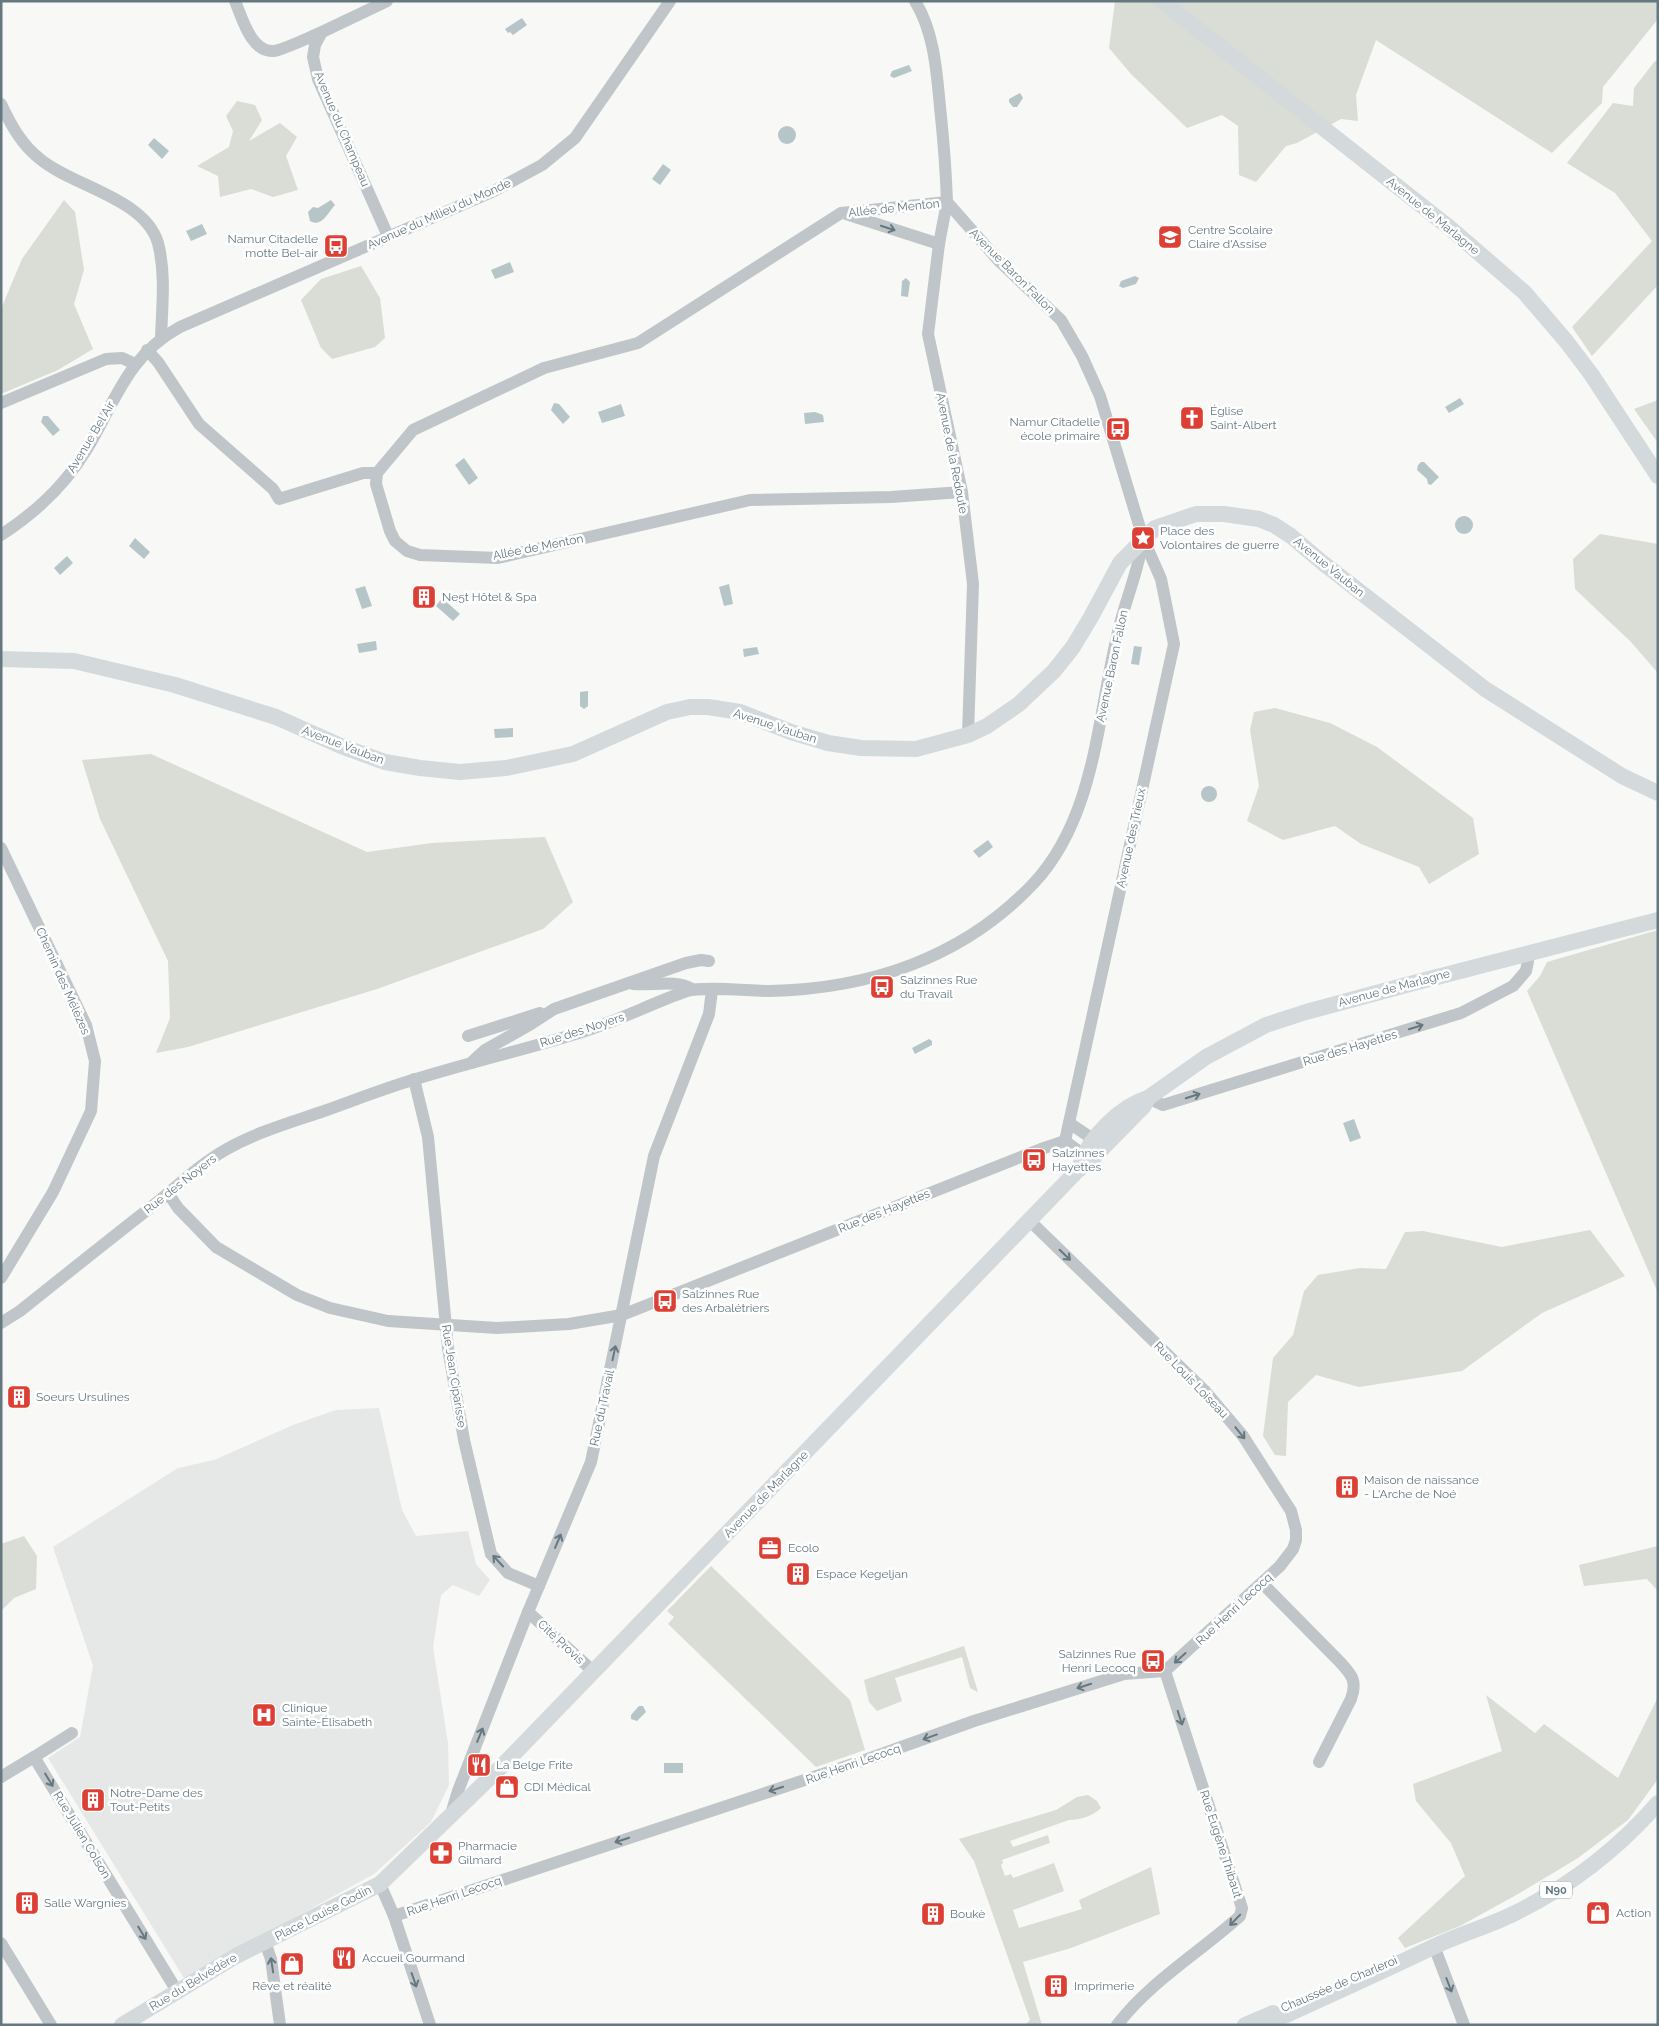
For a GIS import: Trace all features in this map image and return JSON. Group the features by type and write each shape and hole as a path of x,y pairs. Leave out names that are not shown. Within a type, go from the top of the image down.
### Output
{"main road":[{"name":"Avenue de Marlagne","path":"1162,1 1450,228 1524,292 1566,341 1591,374 1658,476"},
{"name":"Avenue Vauban","path":"1,659 74,661 166,683 276,717 341,746 385,762 460,772 506,768 573,754 667,712 690,707 708,707 740,712 828,744 861,748 916,749 968,735 987,726 1019,704 1054,671 1073,647 1091,618 1120,562 1155,528 1196,514 1231,514 1274,525 1291,536 1485,689 1622,776 1658,793"},
{"name":"Avenue de Marlagne","path":"1088,1157 1100,1130 1138,1101 1148,1098 1206,1057 1266,1026 1306,1012 1397,987 1658,920"},
{"name":"Avenue de Marlagne","path":"451,1814 505,1763 594,1672 1030,1221 1088,1157 1143,1107 1148,1098"},
{"name":"Chaussée de Charleroi","path":"1264,2025 1409,1960 1434,1946 1509,1916 1555,1891 1604,1856 1658,1803"},
{"name":"Place Louise Godin","path":"266,1942 380,1884 451,1814"},
{"name":"Rue du Belvédère","path":"122,2025 236,1956 266,1942"},
{"name":"Chaussée de Charleroi","path":"1246,2025 1427,1947 1434,1946"}],"street":[{"path":"235,1 251,36 260,48 274,51 322,32 387,1"},
{"name":"Avenue du Milieu du Monde","path":"147,350 161,338 180,327 518,180 559,153 582,129 670,1"},
{"path":"915,1 928,28 934,55 946,172 947,202"},
{"name":"Avenue du Champeau","path":"322,32 315,45 313,58 318,79 388,236"},
{"path":"1,104 21,141 40,159 51,167 98,189 125,205 153,232 158,242 162,269 161,338"},
{"name":"Allée de Menton","path":"947,202 841,213 638,343 544,368 413,430 377,474 376,484 390,531 395,541 407,551 420,555 498,558 750,500 891,497 962,492"},
{"name":"Avenue de la Redoute","path":"947,202 939,244 928,334 962,492 973,584 968,735"},
{"name":"Avenue Baron Fallon","path":"712,990 819,988 874,978 914,965 974,932 1009,907 1032,885 1047,868 1060,848 1080,806 1100,724 1117,633 1140,561 1143,538 1100,396 1078,350 1060,320 999,261 947,202"},
{"name":"Allée de Menton","path":"841,213 939,244"},
{"path":"147,350 158,362 199,424 273,489 279,499 364,473 377,474"},
{"name":"Avenue Bel Air","path":"1,535 41,504 71,473 87,449 135,364 147,350"},
{"path":"1,403 106,359 122,358 135,364"},
{"name":"Avenue des Trieux","path":"1065,1141 1174,644 1161,579 1143,538"},
{"name":"Chemin des Mélèzes","path":"1,848 86,1025 96,1061 91,1111 52,1192 1,1278"},
{"name":"Rue des Hayettes","path":"1148,1098 1163,1105 1462,1013 1513,986 1526,971 1527,954"},
{"name":"Rue des Noyers","path":"468,1036 554,1009 686,963 701,960 709,961"},
{"name":"Rue des Noyers","path":"628,983 649,986 676,984 686,986 692,990"},
{"name":"Rue des Noyers","path":"1,1323 20,1311 193,1172 228,1148 283,1125 414,1079 587,1031 692,990 712,990"},
{"name":"Rue du Travail","path":"451,1814 458,1791 528,1612 591,1462 654,1156 709,1014 712,990"},
{"name":"Rue des Noyers","path":"470,1064 485,1050 554,1009"},
{"name":"Rue Jean Ciparisse","path":"414,1079 428,1137 448,1348 464,1440 491,1554 508,1572 539,1586"},
{"path":"1069,1123 1094,1140"},
{"path":"1065,1141 1088,1157"},
{"name":"Rue des Hayettes","path":"168,1194 178,1208 216,1247 297,1295 330,1308 388,1321 446,1326 497,1328 570,1324 622,1315 1040,1149 1065,1141"},
{"name":"Rue Louis Loiseau","path":"1030,1221 1204,1390 1243,1436 1291,1512 1296,1530 1296,1540 1280,1566"},
{"name":"Rue Henri Lecocq","path":"394,1916 865,1760 974,1721 1124,1674 1165,1671 1280,1566"},
{"path":"1262,1583 1338,1660 1350,1673 1354,1682 1351,1699 1319,1762"},
{"name":"Cité Provis","path":"528,1612 594,1672"},
{"name":"Rue Eugène Thibaut","path":"1116,2025 1138,2000 1167,1974 1240,1916 1242,1908 1165,1671"},
{"path":"1,1777 72,1733"},
{"name":"Rue Julien Colson","path":"34,1757 177,1991"},
{"name":"Place Louise Godin","path":"380,1884 394,1916 430,2025"},
{"path":"1,1942 51,2025"},
{"path":"266,1942 271,1959 280,2025"},
{"path":"1434,1946 1464,2025"}],"shaded area":[{"path":"1115,1 1658,1 1658,19 1603,87 1602,103 1552,153 1376,40 1356,95 1358,121 1341,119 1297,143 1286,146 1256,182 1239,175 1238,126 1222,115 1187,128 1131,74 1109,48"},
{"path":"522,18 527,25 513,35 510,32 508,33 505,29"},
{"path":"1655,61 1658,61 1658,285 1592,356 1572,327 1652,241 1615,193 1567,163 1613,103 1633,106 1634,88"},
{"path":"909,65 912,71 894,78 890,76 892,71"},
{"path":"1020,93 1023,98 1017,107 1013,107 1009,99"},
{"path":"237,101 255,105 262,120 249,141 280,123 297,137 286,156 298,190 273,197 251,189 220,197 218,176 197,166 229,147 233,131 226,116"},
{"path":"787,126 793,129 796,135 793,141 787,144 781,141 778,135 781,129"},
{"path":"154,138 169,151 162,159 148,145"},
{"path":"663,164 671,170 660,185 652,179"},
{"path":"64,200 75,212 84,270 74,304 93,349 58,370 1,394 1,309 22,259"},
{"path":"331,200 335,205 321,221 314,223 310,221 308,212 313,207 318,208"},
{"path":"202,224 207,234 191,241 186,231"},
{"path":"510,262 514,272 495,279 491,270"},
{"path":"361,266 380,298 385,338 375,347 332,359 321,348 301,300 321,279"},
{"path":"1135,276 1139,278 1136,284 1123,288 1119,286 1121,281"},
{"path":"906,278 910,282 908,297 901,296 902,281"},
{"path":"1460,398 1464,404 1449,413 1445,407"},
{"path":"1658,400 1658,443 1634,409"},
{"path":"554,403 559,404 570,417 563,424 551,410"},
{"path":"621,404 625,416 602,423 598,412"},
{"path":"815,412 823,415 824,422 805,424 804,413"},
{"path":"43,416 48,416 60,430 53,436 41,422"},
{"path":"464,458 478,478 469,485 455,465"},
{"path":"1421,462 1424,462 1439,477 1431,485 1428,484 1427,479 1417,470"},
{"path":"1464,516 1470,519 1473,525 1470,531 1464,534 1458,531 1455,525 1458,519"},
{"path":"1600,534 1658,544 1658,673 1631,642 1575,589 1573,559"},
{"path":"135,538 150,552 144,559 129,546"},
{"path":"67,556 73,563 60,575 54,568"},
{"path":"729,584 733,604 724,606 719,587"},
{"path":"365,586 372,606 362,609 355,589"},
{"path":"442,598 460,614 453,621 436,606"},
{"path":"376,641 377,650 359,653 357,644"},
{"path":"1134,646 1142,647 1139,665 1131,664"},
{"path":"757,647 759,654 744,657 743,649"},
{"path":"588,691 588,706 584,709 580,706 580,692"},
{"path":"1275,708 1330,723 1377,747 1473,818 1479,854 1429,884 1419,867 1361,844 1335,826 1283,840 1247,821 1259,786 1250,730 1254,712"},
{"path":"513,728 513,737 495,738 494,729"},
{"path":"151,754 367,852 432,843 545,837 573,902 543,929 377,989 188,1047 156,1053 170,1018 168,961 100,819 82,760"},
{"path":"1209,786 1217,794 1209,802 1201,794"},
{"path":"988,840 993,847 979,858 973,851"},
{"path":"1658,930 1658,1293 1527,991 1540,976 1547,962"},
{"path":"929,1039 932,1041 932,1045 915,1054 912,1048"},
{"path":"1354,1119 1361,1138 1350,1142 1343,1123"},
{"path":"1590,1230 1625,1276 1542,1313 1462,1371 1359,1387 1316,1375 1288,1402 1286,1456 1275,1455 1263,1436 1273,1358 1293,1335 1304,1291 1318,1275 1360,1268 1386,1269 1405,1232 1423,1231 1502,1247"},
{"name":"Clinique Sainte-Élisabeth","path":"379,1408 402,1510 416,1536 468,1531 476,1564 490,1580 479,1596 453,1585 441,1595 433,1647 448,1743 449,1785 431,1822 374,1874 269,1932 187,1983 48,1758 80,1737 93,1666 53,1547 178,1468 214,1460 293,1425 336,1410"},
{"path":"24,1536 37,1556 36,1589 14,1598 1,1611 1,1544"},
{"path":"1658,1546 1658,1591 1647,1579 1584,1586 1579,1565"},
{"path":"711,1566 850,1700 865,1750 816,1767 668,1624 674,1617 667,1611"},
{"path":"964,1646 978,1692 970,1688 962,1657 895,1678 902,1701 877,1711 869,1702 864,1680"},
{"path":"1486,1695 1535,1733 1544,1724 1618,1778 1658,1697 1658,1779 1628,1820 1578,1858 1460,1926 1405,1948 1398,1938 1465,1876 1451,1843 1416,1801 1413,1784 1502,1751"},
{"path":"639,1706 643,1706 646,1712 637,1721 631,1719 631,1715"},
{"path":"664,1763 683,1763 683,1773 664,1773"},
{"path":"1088,1795 1097,1801 1101,1808 1094,1813 1010,1841 1013,1847 1048,1835 1050,1843 1002,1860 1003,1863 1001,1865 1005,1876 1011,1874 1013,1878 1054,1863 1064,1891 1013,1910 1019,1928 1082,1909 1079,1900 1151,1867 1160,1914 1071,1948 1023,1962 1042,2025 1025,2025 1030,2020 974,1861 959,1839 1056,1810 1077,1797"}],"place":[{"name":"Centre Scolaire Claire d'Assise","path":"1170,237"},
{"name":"Namur Citadelle motte Bel-air","path":"336,246"},
{"name":"Église Saint-Albert","path":"1192,418"},
{"name":"Namur Citadelle école primaire","path":"1118,429"},
{"name":"Place des Volontaires de guerre","path":"1143,538"},
{"name":"Ne5t Hôtel & Spa","path":"424,597"},
{"name":"Salzinnes Rue du Travail","path":"882,987"},
{"name":"Salzinnes Hayettes","path":"1034,1160"},
{"name":"Salzinnes Rue des Arbalétriers","path":"665,1301"},
{"name":"Soeurs Ursulines","path":"19,1397"},
{"name":"Maison de naissance - L'Arche de Noé","path":"1347,1487"},
{"name":"Ecolo","path":"770,1548"},
{"name":"Espace Kegeljan","path":"798,1574"},
{"name":"Salzinnes Rue Henri Lecocq","path":"1153,1661"},
{"name":"Clinique Sainte-Élisabeth","path":"264,1715"},
{"name":"La Belge Frite","path":"479,1765"},
{"name":"CDI Médical","path":"507,1787"},
{"name":"Notre-Dame des Tout-Petits","path":"93,1800"},
{"name":"Pharmacie Gilmard","path":"441,1853"},
{"name":"Salle Wargnies","path":"27,1903"},
{"name":"Action","path":"1598,1913"},
{"name":"Boukè","path":"933,1914"},
{"name":"Accueil Gourmand","path":"344,1958"},
{"name":"Rêve et réalité","path":"292,1964"},
{"name":"Imprimerie","path":"1056,1986"}]}
